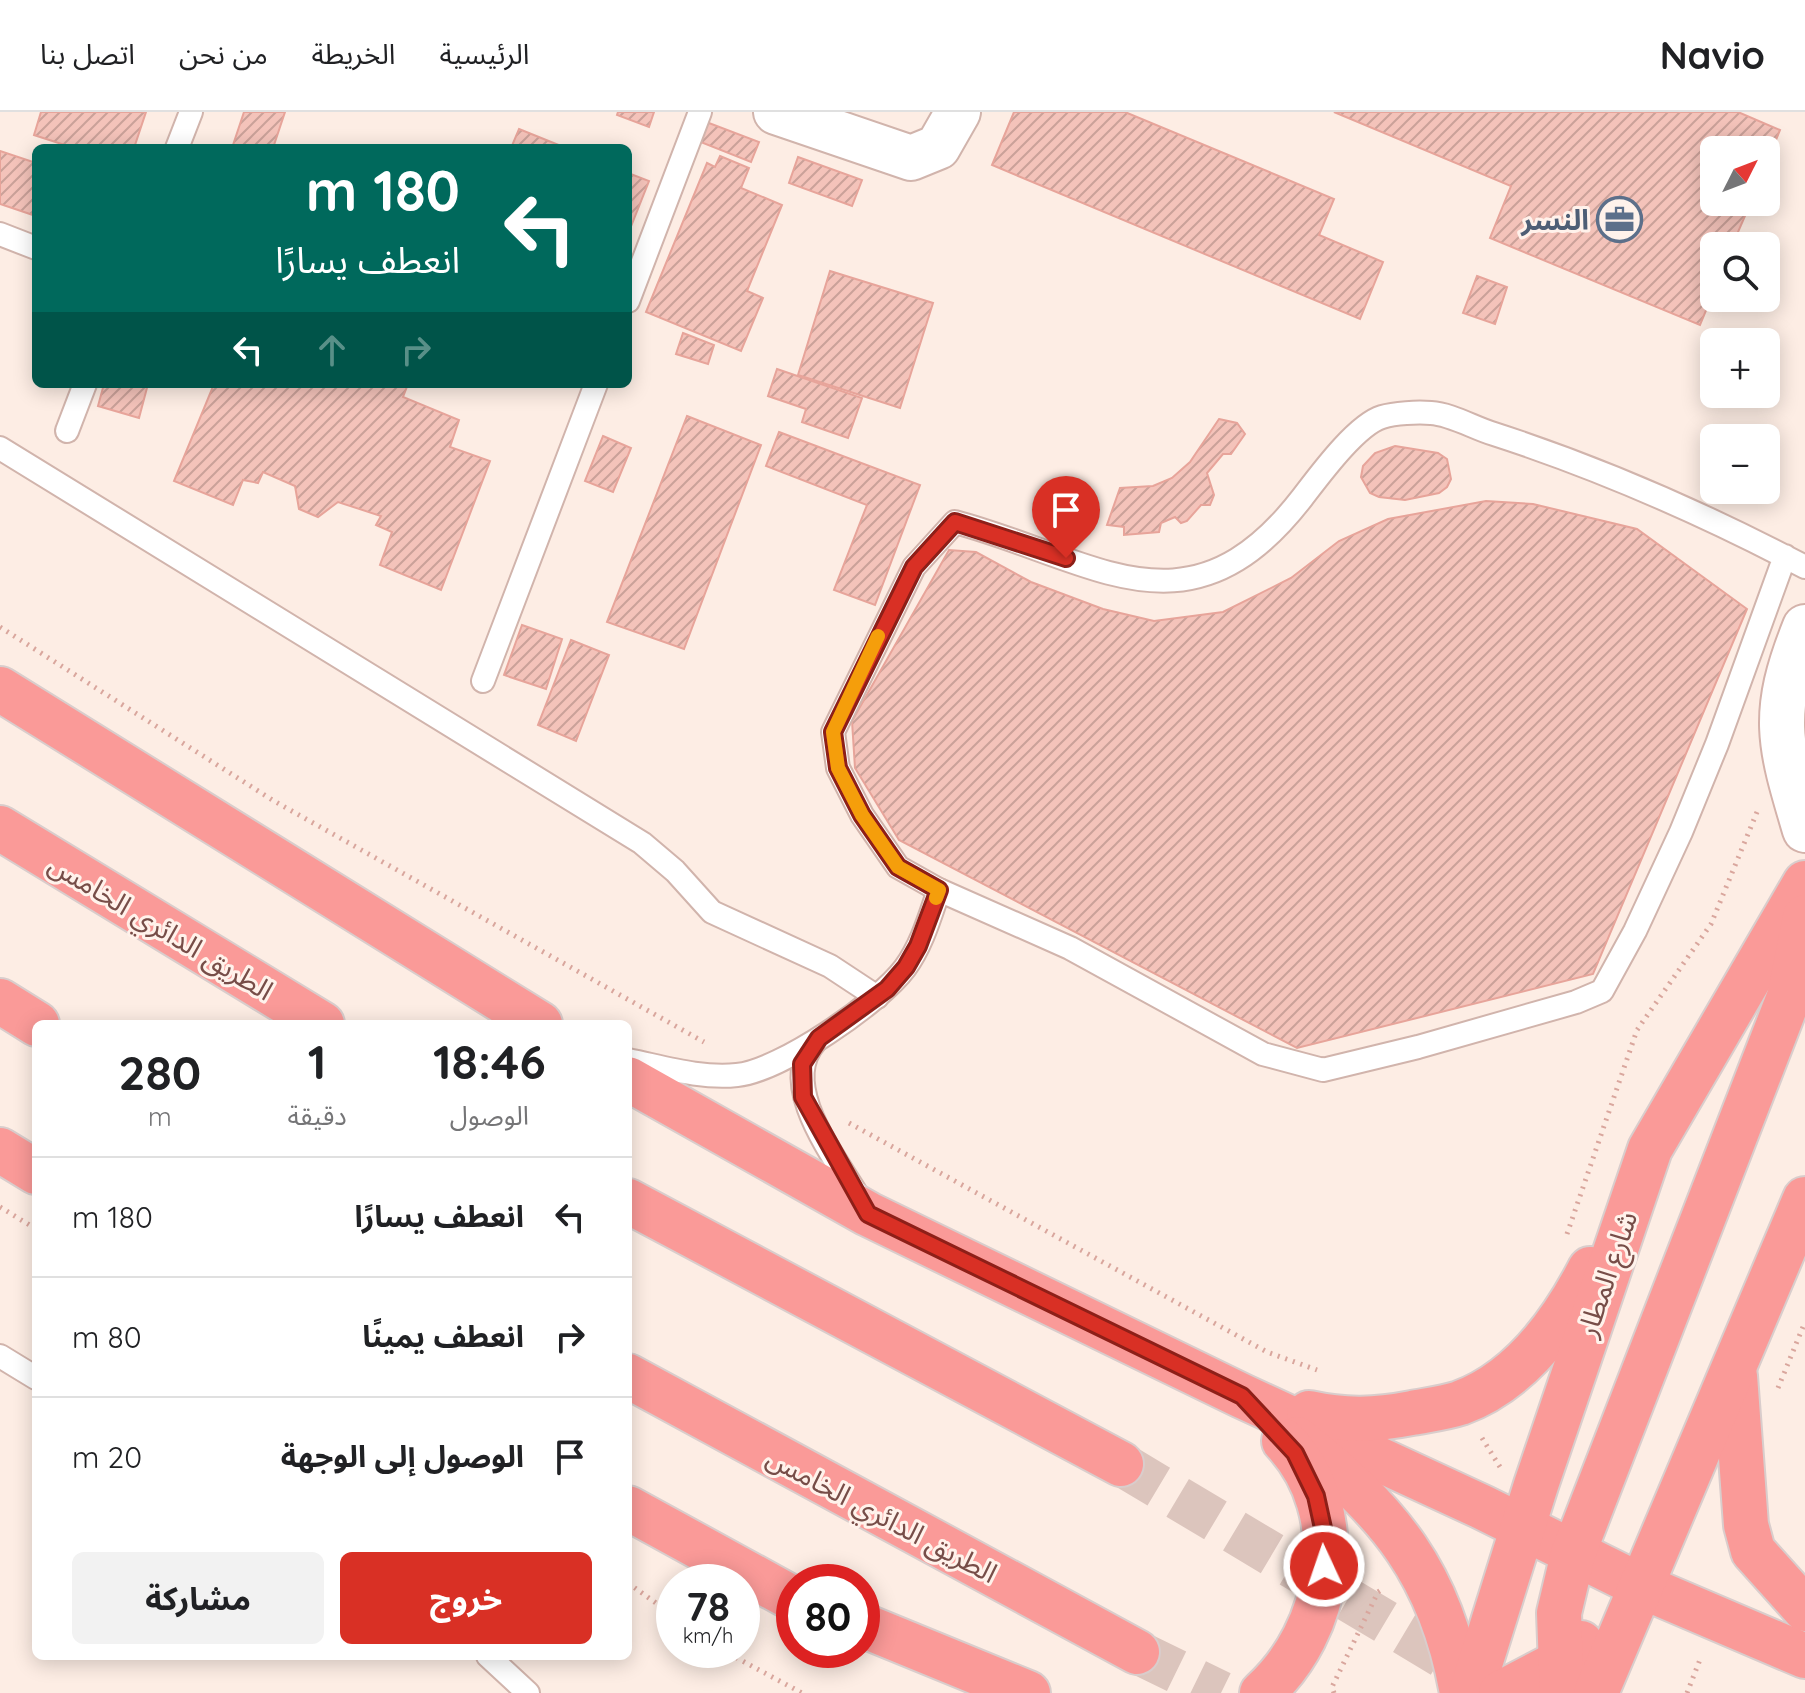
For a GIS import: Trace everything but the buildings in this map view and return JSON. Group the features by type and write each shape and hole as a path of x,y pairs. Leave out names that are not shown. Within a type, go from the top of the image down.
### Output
{"highway":[{"path":"0,689 534,1020"},
{"name":"الطريق الدائري الخامس","path":"0,828 315,1020"},
{"name":"شارع المطار","path":"1471,1693 1536,1485 1650,1149 1805,883"},
{"path":"1562,1677 1559,1613 1573,1554 1789,997 1805,917"},
{"path":"0,1001 32,1021"},
{"path":"632,1081 868,1214 1573,1554 1805,1656"},
{"path":"1242,1396 1335,1419 1373,1420 1460,1403 1486,1389 1523,1364 1551,1331 1584,1280 1650,1149"},
{"path":"0,1150 32,1170"},
{"path":"1596,1693 1805,1199"},
{"path":"632,1203 1121,1464"},
{"path":"1735,1366 1746,1525 1753,1551 1805,1609"},
{"name":"الطريق الدائري الخامس","path":"632,1378 1137,1652"},
{"path":"1242,1396 1295,1453 1316,1496 1326,1542 1323,1590 1308,1635 1282,1674 1262,1693"},
{"path":"1242,1396 1342,1474 1385,1518 1422,1569 1439,1605 1454,1649 1462,1693"},
{"path":"632,1510 776,1589"},
{"path":"1501,1693 1562,1677 1641,1586"},
{"path":"880,1632 1028,1693"},
{"path":"880,1651 952,1693"}],"street":[{"path":"776,112 911,158 938,147 958,112"},
{"path":"1805,627 1788,670 1781,706 1782,752 1805,830"}],"lane":[{"path":"179,144 191,112"},
{"path":"632,290 700,112"},
{"path":"0,234 32,246"},
{"path":"67,431 83,388"},
{"path":"483,681 594,388"},
{"path":"1785,556 1717,744 1635,931 1602,991 1576,1002 1323,1070 1263,1054 1070,948 939,890 898,867 862,815 838,768 833,732 914,567 955,522 1130,580 1188,580 1233,565 1267,541 1340,450 1380,417 1433,412 1568,458 1707,516 1785,556 1805,567"},
{"path":"0,448 642,843 675,871 712,912 830,966 877,997"},
{"path":"632,1061 701,1074 738,1075 756,1071 819,1038 877,997 912,957 939,890"},
{"path":"819,1038 802,1064 803,1097 868,1214"},
{"path":"0,1356 32,1376"},
{"path":"492,1660 528,1693"}],"path":[{"path":"1566,1235 1637,1030 1711,924 1758,809"},
{"path":"0,1207 32,1227"},
{"path":"632,1586 656,1603"},
{"path":"755,1668 802,1693"}],"tunnel":[{"path":"1121,1464 1481,1679"},
{"path":"1137,1652 1221,1693"}],"slow traffic":[{"path":"878,636 833,732 838,768 862,815 898,867 939,890 936,898"}],"place":[{"name":"النسر","path":"1620,220"}],"route":[{"path":"1066,558 955,522 914,567 860,670 833,732 838,768 862,815 898,867 939,890 918,946 906,967 887,989 819,1038 808,1050 800,1080 803,1097 868,1214 1242,1396 1295,1453 1316,1496 1326,1542 1324,1566"}]}
